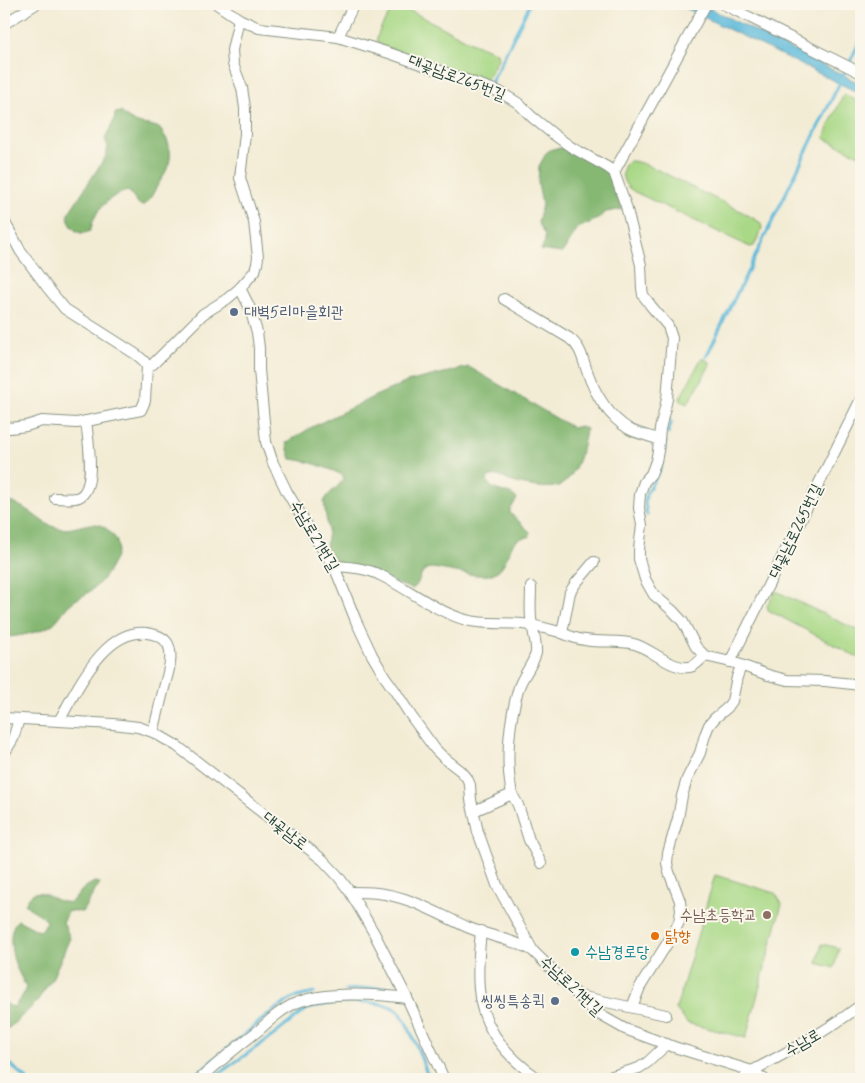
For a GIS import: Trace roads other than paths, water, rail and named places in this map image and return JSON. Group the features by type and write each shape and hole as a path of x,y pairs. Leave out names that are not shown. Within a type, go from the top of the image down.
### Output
{"street":[{"path":"4,24 36,4"},
{"name":"대곶남로265번길","path":"218,4 239,19 259,28 338,37 500,92 518,102 532,117 571,147 614,172"},
{"path":"338,37 354,4"},
{"path":"706,4 614,172 626,206 641,265 643,295 668,326 672,338 668,399 658,439 656,461 644,482 640,494 639,508 642,525 639,559 645,579 654,595 678,616 704,656 787,680 825,681 861,685"},
{"path":"723,4 861,73"},
{"path":"148,367 204,314 240,288 255,271 258,257 254,222 240,178 245,134 245,108 242,88 233,64 232,50 239,19"},
{"path":"4,221 21,252 66,309 137,355 148,367 145,401 141,410 77,423 42,421 26,426 10,428 4,426"},
{"name":"수남로21번길","path":"240,288 249,306 257,332 266,442 271,456 312,535 334,566 356,620 385,677 396,690 411,716 435,749 467,778 470,785 478,832 497,885 533,951 595,1012 625,1029 752,1071 764,1079"},
{"path":"504,299 577,343 596,392 604,405 621,423 631,430 658,439"},
{"name":"대곶남로265번길","path":"730,662 861,399"},
{"path":"55,498 74,499 81,496 86,490 90,479 90,467 86,421"},
{"path":"562,633 570,592 594,562"},
{"path":"334,566 354,568 382,576 425,602 466,620 523,624 595,642 632,643 678,666 688,667 694,665 704,656"},
{"path":"531,588 531,619 536,650 534,659 520,686 511,728 509,779 512,794 518,805 529,840 541,863"},
{"path":"59,721 81,682 100,654 122,638 144,632 157,635 165,640 169,646 170,653 168,673 154,732"},
{"path":"632,1007 640,987 679,922 680,901 669,872 667,863 668,853 687,779 700,752 709,725 732,701 741,666"},
{"name":"대곶남로","path":"4,718 138,726 154,732 177,746 323,860 350,892 374,932 444,1079"},
{"path":"4,754 13,739 19,719"},
{"path":"474,811 512,794"},
{"path":"350,892 378,893 404,899 468,927 521,944 533,951"},
{"path":"481,931 478,974 481,1004 499,1043 505,1051 540,1079"},
{"path":"200,1079 269,1021 288,1007 297,1003 314,998 338,996 407,998"},
{"path":"578,996 666,1015"},
{"name":"수남로","path":"744,1079 752,1071 842,1020 861,1005"},
{"path":"602,1079 639,1068 667,1044"}],"water":[{"path":"677,4 701,4 861,84 861,94"}],"waterway":[{"path":"491,83 530,4"},
{"path":"850,62 861,38"},
{"path":"706,357 845,72"},
{"path":"668,433 671,423"},
{"path":"647,515 646,494 660,470 666,442"},
{"path":"345,990 387,987"},
{"path":"190,1079 273,1011 293,998 314,993"},
{"path":"211,1079 274,1035 304,1011 324,1005 352,1002 380,1004 391,1007 399,1012 411,1033 429,1079"},
{"path":"4,1059 27,1079"},
{"path":"4,1075 8,1079"}],"place":[{"name":"대벽5리마을회관","path":"234,312"},
{"name":"수남초등학교","path":"767,915"},
{"name":"닭향","path":"655,936"},
{"name":"수남경로당","path":"575,952"},
{"name":"씽씽특송퀵","path":"555,1001"}]}
